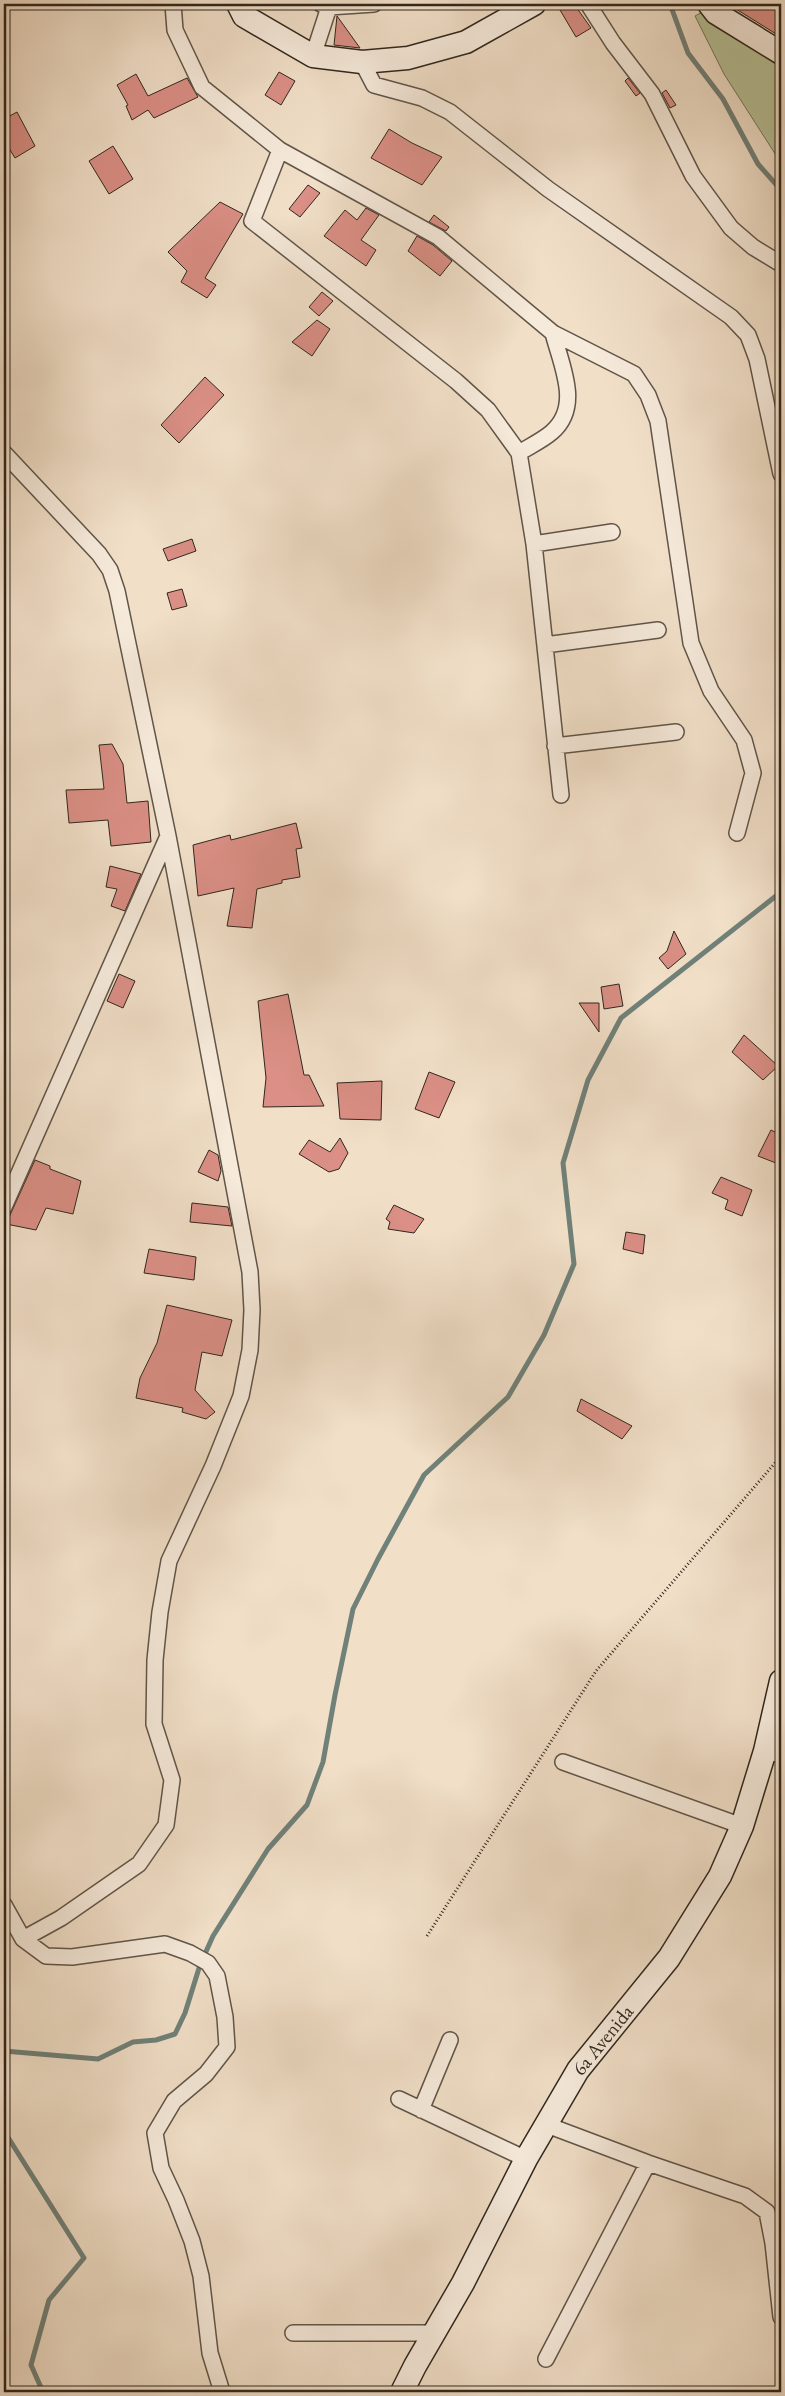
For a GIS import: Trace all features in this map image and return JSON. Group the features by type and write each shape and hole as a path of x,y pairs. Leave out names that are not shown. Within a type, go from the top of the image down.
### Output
{"street":[{"path":"172,4 174,30 202,87 280,150 438,237 553,333 634,374 648,394 658,421 691,643 711,691 744,740 753,773 736,833"},
{"path":"238,4 244,16 313,56 362,62 408,58 466,42 534,4"},
{"path":"313,56 325,6 374,4"},
{"path":"588,4 613,43 652,94 693,176 730,228 753,247 781,264"},
{"path":"709,4 716,13 781,53"},
{"path":"362,62 374,85 422,98 450,112 548,189 731,317 748,335 757,359 781,474"},
{"path":"280,150 252,221 456,381 488,410 519,453 534,544 560,795"},
{"path":"519,453 553,431 566,413 570,395 553,333"},
{"path":"4,453 100,554 110,570 117,591 168,836 250,1272 252,1310 250,1350 241,1396 213,1466 169,1561 160,1612 155,1660 154,1724 172,1780 166,1825 139,1864 61,1918 23,1939"},
{"path":"534,544 612,532"},
{"path":"545,645 658,630"},
{"path":"555,746 676,732"},
{"path":"4,1206 168,836"},
{"name":"6a Avenida","path":"402,2392 463,2283 526,2159 578,2070 669,1958 720,1876 773,1753 781,1681"},
{"path":"563,1762 742,1826"},
{"path":"4,1905 23,1939 46,1956 72,1957 165,1944 190,1953 208,1963 217,1976 226,2017 227,2048 206,2074 174,2101 155,2133 161,2168 192,2241 201,2276 210,2352 222,2392"},
{"path":"421,2110 450,2040"},
{"path":"398,2099 526,2159"},
{"path":"547,2125 648,2163 745,2196 767,2212 773,2243 781,2317"},
{"path":"546,2359 648,2163"},
{"path":"293,2333 434,2333"}],"path":[{"path":"427,1936 596,1671 781,1456"}],"green space":[{"path":"706,10 781,54 781,163 724,74 695,16"}],"building":[{"path":"569,4 574,4 591,28 576,37 560,10"},
{"path":"728,4 781,4 781,37"},
{"path":"337,16 360,48 334,45"},
{"path":"279,72 295,81 281,105 265,95"},
{"path":"136,74 148,96 187,78 198,97 154,118 148,110 132,120 126,106 128,105 117,85"},
{"path":"628,78 640,93 636,96 625,81"},
{"path":"666,90 676,105 670,108 662,93"},
{"path":"17,112 35,146 15,158 4,140 4,119"},
{"path":"389,129 412,143 442,157 422,185 371,158"},
{"path":"113,146 133,179 109,194 89,161"},
{"path":"308,185 320,193 300,217 289,209"},
{"path":"220,202 243,214 205,278 216,285 207,298 181,282 187,271 168,252"},
{"path":"366,208 379,215 361,240 376,250 366,266 324,236 345,210 357,220"},
{"path":"434,215 449,227 446,231 429,222"},
{"path":"417,236 433,245 452,261 440,276 408,251"},
{"path":"322,292 333,301 319,316 309,307"},
{"path":"317,320 330,329 312,356 292,342"},
{"path":"205,377 224,395 179,443 161,425"},
{"path":"192,539 196,551 168,561 163,549"},
{"path":"182,589 187,606 172,610 167,593"},
{"path":"112,744 123,764 127,803 148,801 151,842 111,846 108,820 69,823 66,790 104,789 99,745"},
{"path":"296,823 302,848 296,849 300,877 282,880 282,883 257,889 252,928 227,926 234,888 198,896 193,845 230,835 231,840"},
{"path":"110,866 141,874 125,911 111,906 117,889 106,887"},
{"path":"674,931 686,954 668,969 659,958 667,951"},
{"path":"119,974 135,981 123,1008 107,1001"},
{"path":"619,984 623,1006 604,1009 601,987"},
{"path":"288,994 304,1075 309,1075 324,1106 263,1107 266,1078 258,1001"},
{"path":"579,1003 599,1003 599,1032"},
{"path":"744,1035 778,1066 763,1080 732,1052"},
{"path":"429,1072 455,1082 439,1118 415,1109"},
{"path":"382,1081 381,1120 340,1119 337,1083"},
{"path":"771,1130 781,1135 781,1165 758,1156"},
{"path":"340,1138 348,1153 339,1169 329,1172 299,1154 309,1140 330,1152"},
{"path":"209,1150 218,1155 221,1171 218,1181 198,1172"},
{"path":"35,1160 50,1166 50,1169 81,1181 73,1214 46,1208 36,1230 6,1224"},
{"path":"721,1177 752,1190 742,1216 725,1209 728,1200 712,1193"},
{"path":"192,1203 228,1207 232,1226 190,1222"},
{"path":"394,1205 424,1219 414,1233 388,1229 390,1222 386,1219"},
{"path":"626,1232 645,1235 643,1254 623,1249"},
{"path":"149,1249 196,1257 194,1280 144,1273"},
{"path":"167,1305 232,1320 222,1356 202,1352 195,1390 215,1412 206,1419 182,1412 183,1408 136,1398 140,1378 157,1343"},
{"path":"581,1399 632,1426 622,1439 577,1411"}],"waterway":[{"path":"670,4 688,53 723,99 758,164 781,190"},
{"path":"4,2051 98,2059 133,2042 156,2040 175,2034 185,2013 200,1965 213,1936 268,1849 307,1805 323,1762 353,1609 378,1559 424,1475 508,1397 544,1335 574,1264 563,1163 588,1080 621,1018 781,892"},
{"path":"4,2131 84,2258 49,2300 31,2365 43,2392"}]}
